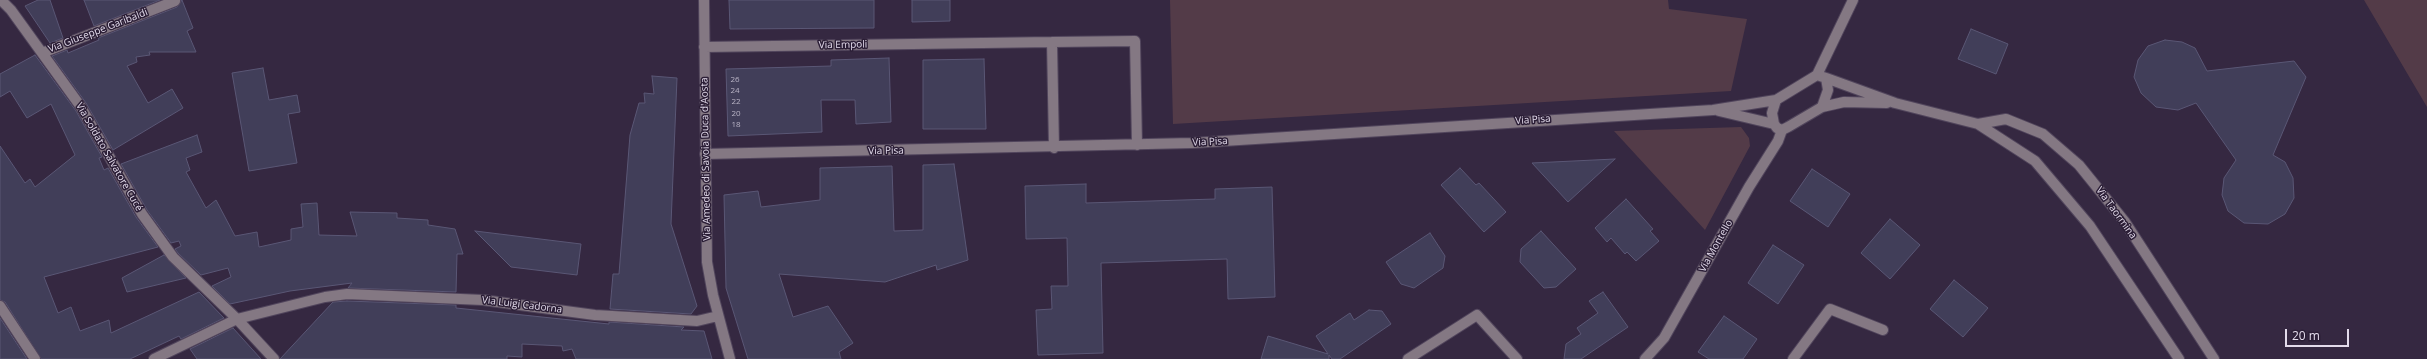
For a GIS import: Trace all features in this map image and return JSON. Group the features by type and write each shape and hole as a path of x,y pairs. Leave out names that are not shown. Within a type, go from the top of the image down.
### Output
{"street":[{"name":"Via Soldato Salvatore Cucé","path":"1,0 11,10 81,107 142,214 173,257 225,307 232,321 274,359"},
{"name":"Via Amedeo di Savoia Duca d'Aosta","path":"704,0 707,262 718,316 730,359"},
{"path":"1778,127 1772,113 1776,100 1821,76 1853,0"},
{"name":"Via Giuseppe Garibaldi","path":"42,53 175,1"},
{"name":"Via Empoli","path":"704,47 1135,41 1136,145"},
{"path":"1052,42 1054,148"},
{"path":"1821,76 1828,90 1822,107"},
{"name":"Via Taormina","path":"1821,76 1896,103 1978,124 2035,161 2090,226 2179,359"},
{"name":"Via Pisa","path":"706,154 1054,148 1136,145 1713,110 1776,100"},
{"name":"Via Taormina","path":"1778,127 1822,107 1844,102 1896,103"},
{"name":"Via Pisa","path":"1713,110 1778,127"},
{"name":"Via Taormina","path":"1978,124 2006,119 2043,134 2079,164 2125,222 2214,359"},
{"name":"Via Montello","path":"1645,359 1664,338 1749,187 1778,142 1778,127"},
{"name":"Via Luigi Cadorna","path":"232,321 325,297 346,294 483,300 595,315 697,320 718,316"},
{"path":"0,306 35,359"},
{"path":"1793,359 1830,309 1882,330"},
{"path":"1408,359 1477,315 1517,359"},
{"path":"154,359 232,321"}],"shaded area":[{"path":"1170,0 1668,0 1669,9 1747,19 1731,91 1173,124"},
{"path":"2364,0 2427,0 2427,107"},
{"path":"1741,127 1749,138 1750,146 1705,230 1614,131"}],"building":[{"path":"38,0 50,0 63,38 50,43 25,6"},
{"path":"84,0 160,0 94,26"},
{"path":"182,0 193,28 187,31 196,52 149,52 150,55 136,57 137,62 127,66 148,103 172,89 183,108 113,150 86,103 52,56 67,50 68,53 99,40 98,38 177,7"},
{"path":"729,0 874,0 874,28 730,29"},
{"path":"912,0 950,0 950,21 912,22"},
{"path":"1971,29 2008,44 1996,74 1958,59"},
{"path":"2165,40 2182,42 2195,48 2207,71 2294,61 2306,77 2273,155 2285,162 2293,178 2294,198 2285,214 2268,224 2244,223 2228,211 2222,195 2224,178 2236,160 2196,103 2178,110 2156,107 2141,93 2134,77 2138,60 2148,46"},
{"path":"35,55 76,111 102,157 99,158 104,170 108,168 136,217 158,247 44,277 58,313 71,307 80,331 109,320 111,333 199,292 224,318 181,339 179,336 130,359 41,359 5,302 0,300 0,146 25,183 30,179 35,187 75,155 51,104 27,118 10,91 0,97 0,74"},
{"path":"889,58 891,122 856,124 855,100 821,100 822,132 728,136 726,69 831,66 831,60"},
{"path":"984,59 986,129 923,129 923,60"},
{"path":"263,68 269,100 297,95 300,112 288,114 297,163 249,171 232,73"},
{"path":"652,76 677,78 671,224 697,306 691,314 610,309 613,274 619,274 630,135 639,103 645,103 644,93 654,94"},
{"path":"197,135 202,152 186,158 190,170 186,172 206,208 216,200 235,236 257,232 259,247 291,240 291,229 303,227 301,204 317,203 319,235 357,236 350,212 397,213 397,218 428,220 428,225 455,229 463,254 457,254 456,292 348,288 352,283 290,291 230,304 212,286 231,277 228,268 201,275 178,253 175,249 181,246 179,241 171,243 147,210 121,164"},
{"path":"1615,159 1568,202 1532,163"},
{"path":"954,164 968,260 937,270 936,265 885,282 779,274 793,317 828,306 853,343 839,352 841,359 748,359 726,288 724,195 758,191 761,207 820,200 820,168 892,166 894,231 923,230 923,165"},
{"path":"1460,168 1476,185 1479,183 1506,212 1484,232 1441,185"},
{"path":"1812,169 1850,194 1828,227 1790,201"},
{"path":"1086,184 1086,203 1215,199 1215,189 1272,187 1275,297 1228,299 1227,259 1101,263 1103,353 1038,355 1036,310 1052,309 1051,286 1068,286 1067,238 1026,239 1025,186"},
{"path":"1626,199 1653,229 1650,231 1659,241 1636,261 1627,252 1625,254 1611,238 1607,242 1595,228"},
{"path":"1890,219 1920,245 1890,279 1861,253"},
{"path":"475,231 581,244 577,275 511,267"},
{"path":"1541,231 1576,269 1556,287 1544,288 1520,262 1521,249"},
{"path":"1430,233 1445,256 1443,268 1414,288 1401,284 1386,262"},
{"path":"1773,245 1804,265 1778,304 1748,283"},
{"path":"164,255 186,278 127,292 122,278"},
{"path":"1954,280 1988,308 1963,337 1930,309"},
{"path":"1603,292 1628,327 1581,359 1564,359 1566,344 1581,334 1577,328 1598,313 1589,301"},
{"path":"347,301 456,305 456,308 609,324 609,322 684,327 681,330 704,331 712,359 576,359 572,349 563,351 562,346 522,344 522,357 507,356 507,359 280,359 333,302"},
{"path":"1369,310 1382,311 1391,324 1340,359 1332,359 1329,355 1329,359 1261,359 1268,336 1328,354 1316,336 1350,313 1354,320"},
{"path":"1724,316 1757,339 1743,359 1709,359 1698,352"},
{"path":"0,318 27,359 0,359"},
{"path":"233,328 261,359 197,359 190,349"}]}
